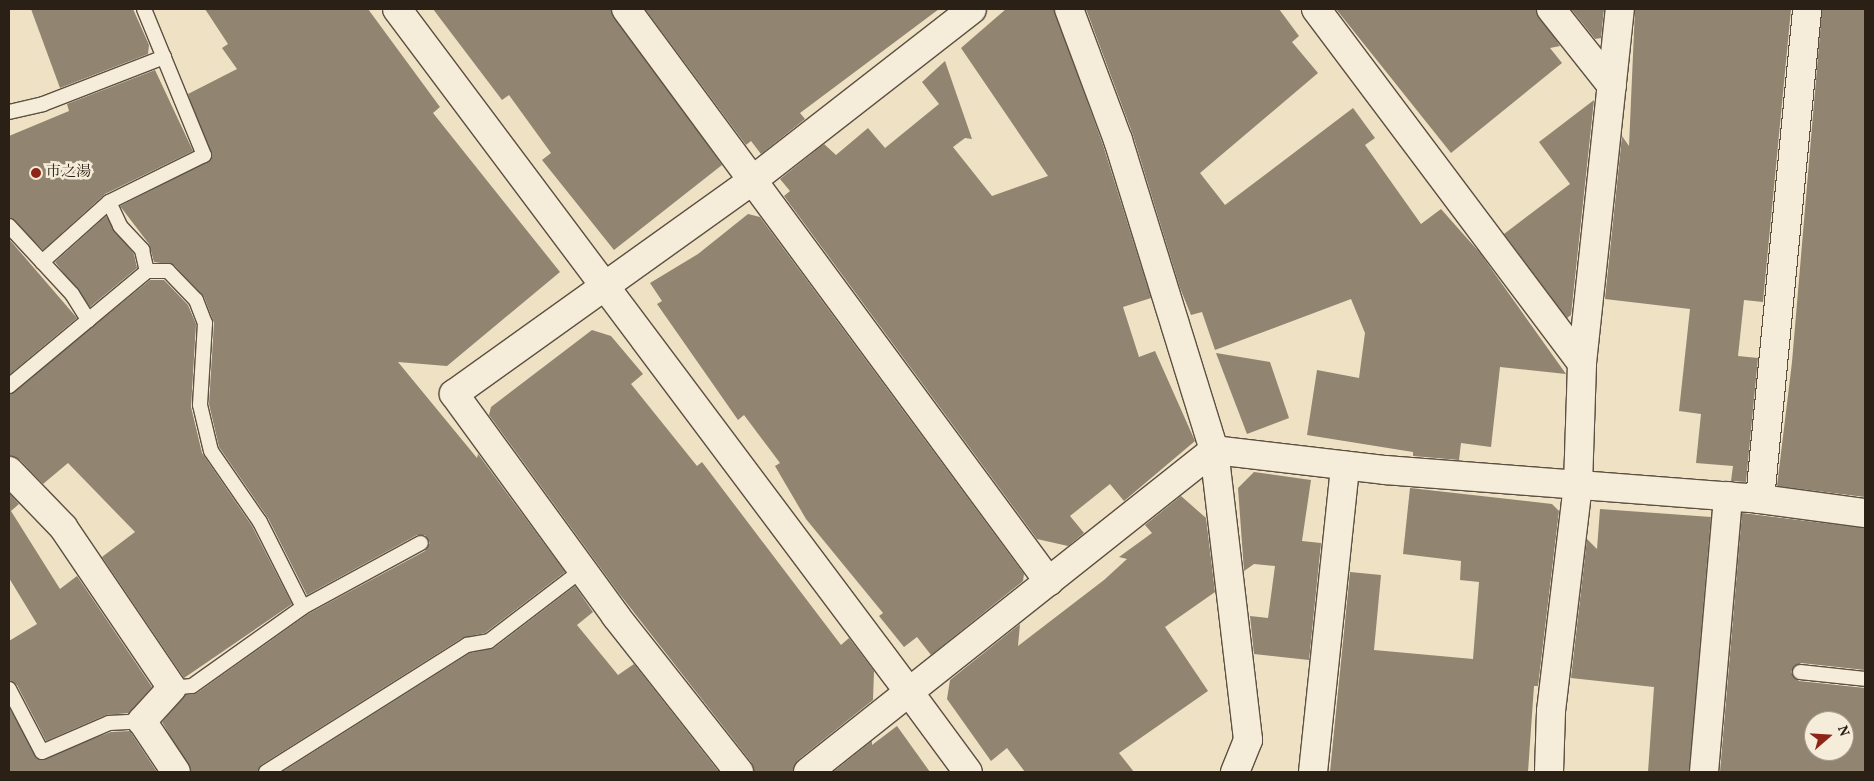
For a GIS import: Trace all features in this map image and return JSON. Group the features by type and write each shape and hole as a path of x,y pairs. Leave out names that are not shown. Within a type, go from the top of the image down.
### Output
{"street":[{"path":"397,9 604,289 968,772"},
{"path":"626,9 754,179 1049,582"},
{"path":"739,772 582,570 454,394 604,289 754,179 972,9"},
{"path":"1070,9 1118,140 1214,450 1248,740 1235,772"},
{"path":"1316,9 1582,363"},
{"path":"1551,9 1612,86"},
{"path":"1549,772 1551,711 1578,485 1582,363 1620,9"},
{"path":"1760,499 1807,9"},
{"path":"808,772 1214,450 1345,466 1760,499 1865,513"},
{"path":"1313,772 1345,466"},
{"path":"9,471 63,527 172,688 142,721 176,772"},
{"path":"1704,772 1728,496"}],"lane":[{"path":"42,262 109,202 204,155 144,9"},
{"path":"9,112 43,104 164,57"},
{"path":"109,202 120,226 142,250 147,271"},
{"path":"9,226 42,262 88,320"},
{"path":"9,386 147,271 168,271 196,300 205,323 200,405 208,444 260,522 303,607"},
{"path":"172,688 192,686 303,607 421,543"},
{"path":"266,772 466,645 489,641 582,570"},
{"path":"1800,672 1865,679"},
{"path":"9,689 42,752 109,723 142,721"}],"building":[{"path":"31,9 133,9 149,45 148,54 60,88"},
{"path":"205,9 368,9 440,107 433,113 560,272 447,366 398,362 477,458 478,454 565,572 485,633 462,638 261,765 257,772 191,772 162,722 185,695 197,693 308,614 425,551 430,543 425,535 417,535 307,595 268,518 219,447 209,404 214,323 204,297 174,265 154,262 149,244 120,206 211,160 188,94 237,69 222,48 228,44"},
{"path":"433,9 611,9 722,165 614,250 542,160 551,153 509,95 502,100"},
{"path":"645,9 939,9 800,113 805,119 761,154 751,141 746,145"},
{"path":"1006,9 1054,9 1103,145 1151,298 1123,307 1139,357 1155,351 1195,441 1124,501 1110,484 1070,516 1084,533 1068,546 1037,539 784,196 790,191 780,179 824,144 836,155 868,128 885,148 939,104 922,82 945,61 972,139 965,138 953,147 992,196 1048,176 961,48"},
{"path":"1086,9 1279,9 1299,36 1292,42 1318,73 1200,173 1225,205 1353,108 1375,138 1365,145 1421,224 1441,209 1480,253 1566,374 1500,367 1491,447 1461,443 1459,460 1413,456 1413,452 1307,435 1317,370 1359,378 1365,333 1351,299 1215,350 1202,312 1191,315 1180,288 1133,135"},
{"path":"1336,9 1536,9 1560,46 1550,48 1562,63 1451,153"},
{"path":"1571,9 1604,9 1601,38 1595,39"},
{"path":"1635,9 1791,9 1763,302 1744,300 1738,356 1758,358 1746,482 1731,481 1733,466 1696,463 1701,414 1679,411 1690,309 1605,299 1622,136 1629,146"},
{"path":"1822,9 1865,9 1865,497 1777,486 1792,362"},
{"path":"155,70 193,151 105,194 43,250 9,217 9,136 69,111 67,104"},
{"path":"1594,100 1571,315 1567,318 1504,234 1570,184 1539,142"},
{"path":"748,214 760,217 1024,574 1023,581 931,655 917,637 904,647 879,616 883,613 806,519 775,466 780,463 744,415 738,420 657,304 662,301 650,283 698,254"},
{"path":"106,216 134,254 137,268 90,307 55,262"},
{"path":"9,239 77,318 9,375"},
{"path":"150,280 164,280 188,305 196,324 191,407 202,453 252,526 292,604 184,678 102,557 135,532 68,463 43,484 20,460 9,456 9,395"},
{"path":"592,330 611,336 643,374 631,384 697,466 702,462 841,645 849,638 874,671 873,700 798,760 793,772 754,772 751,762 618,592 489,415 491,407"},
{"path":"1216,353 1270,362 1289,418 1247,434"},
{"path":"1254,472 1311,480 1302,541 1321,543 1309,660 1254,654 1250,616 1268,618 1275,566 1254,564 1244,571 1238,488"},
{"path":"1410,488 1552,504 1559,511 1538,686 1534,686 1528,772 1330,772 1350,572 1381,575 1374,650 1473,659 1479,582 1460,580 1461,561 1403,554"},
{"path":"9,493 19,504 11,511 60,589 77,576 152,687 129,713 106,715 46,741 17,685 9,680 9,641 37,624 9,578"},
{"path":"1181,496 1206,518 1215,592 1165,627 1208,691 1119,753 1134,772 1025,772 1007,748 991,761 947,699 950,680 1020,624 1018,646 1104,580 1127,559 1119,557 1152,533 1145,525"},
{"path":"1600,509 1711,517 1689,772 1648,772 1654,687 1571,678 1587,539 1597,549"},
{"path":"1742,513 1865,528 1865,670 1801,663 1791,672 1799,681 1865,688 1865,772 1720,772"},
{"path":"575,586 593,612 577,625 618,675 634,664 719,772 282,772 470,653 494,648"},
{"path":"9,707 38,759 111,732 130,731 157,772 9,772"},
{"path":"897,726 930,772 833,772 872,741 872,745"}],"place":[{"name":"市之湯","path":"36,173"}]}
